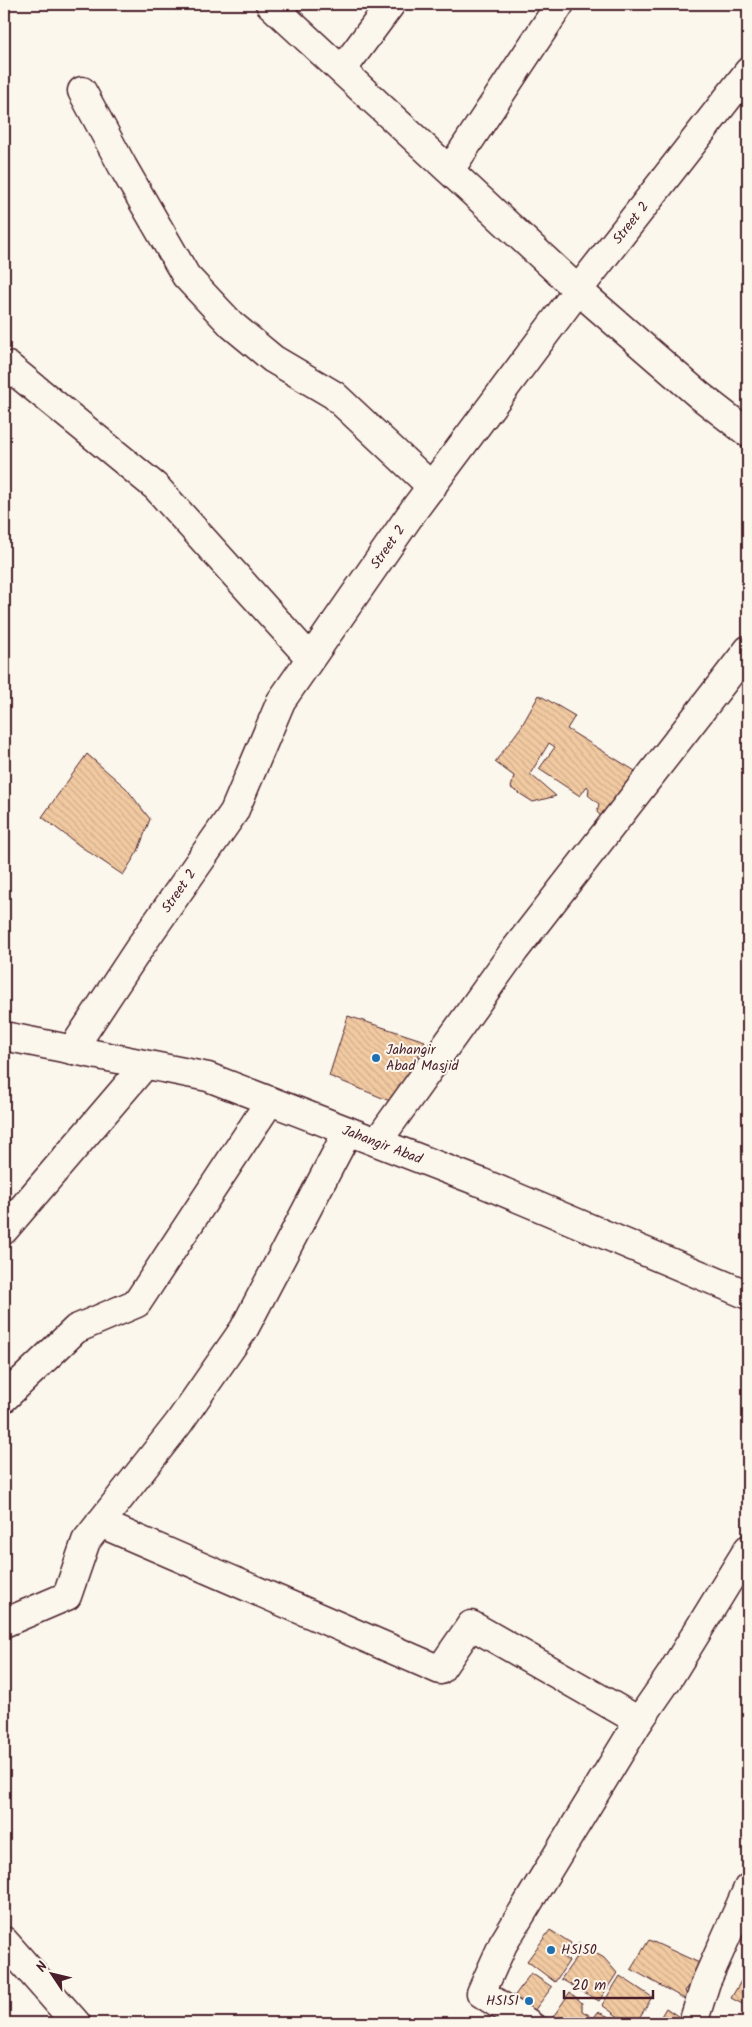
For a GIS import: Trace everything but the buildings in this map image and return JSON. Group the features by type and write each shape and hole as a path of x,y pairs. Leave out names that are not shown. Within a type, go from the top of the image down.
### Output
{"street":[{"path":"270,4 578,290 699,396 748,433"},
{"path":"342,70 391,4"},
{"path":"450,170 560,4"},
{"name":"Street 2","path":"72,1050 144,941 234,812 280,701 432,487 578,290 748,72"},
{"path":"82,91 123,167 186,276 232,325 273,359 334,395 432,487"},
{"path":"4,371 8,366 156,487 310,658"},
{"path":"376,1142 514,951 748,650"},
{"name":"Jahangir Abad","path":"4,1036 208,1077 480,1182 748,1294"},
{"path":"4,1230 145,1065"},
{"path":"4,1398 76,1329 137,1303 270,1101"},
{"path":"4,1623 67,1596 86,1542 178,1424 244,1329 348,1131"},
{"path":"100,1523 440,1670 471,1625 639,1720"},
{"path":"528,2023 481,1993 503,1944 639,1720 670,1676 748,1549"},
{"path":"693,2023 706,1982 748,1888"},
{"path":"4,1941 76,2023"}],"place":[{"name":"Jahangir Abad Masjid","path":"376,1058"},
{"name":"HS150","path":"551,1950"},
{"name":"HS151","path":"529,2001"}]}
